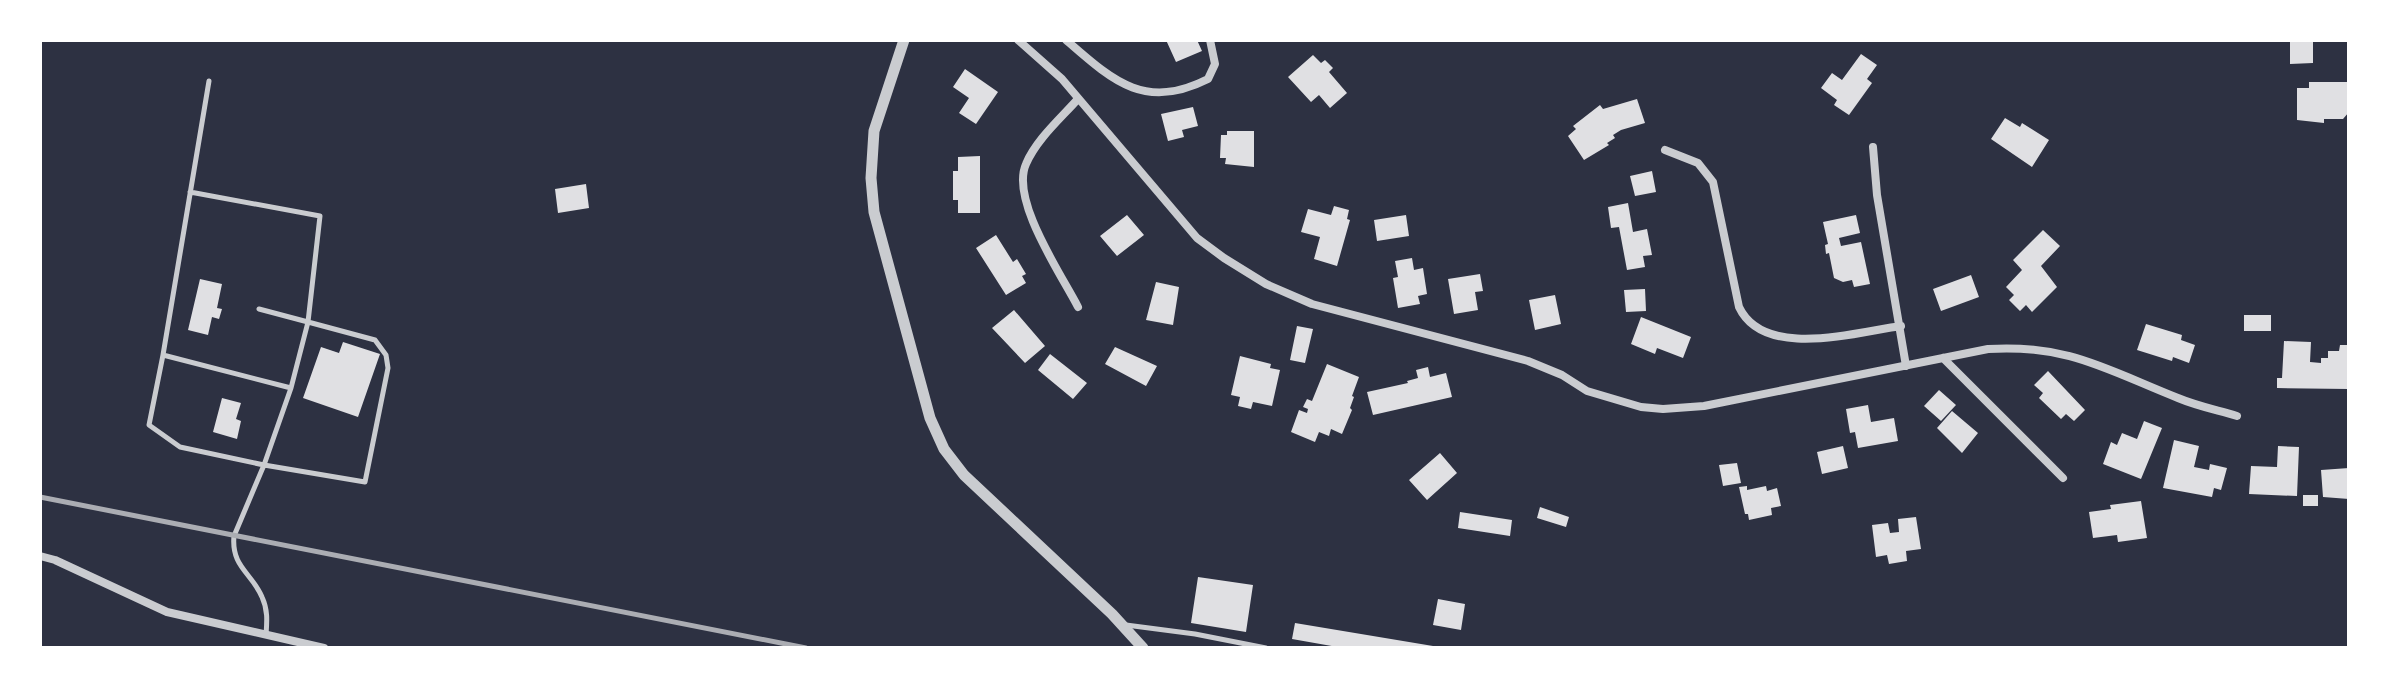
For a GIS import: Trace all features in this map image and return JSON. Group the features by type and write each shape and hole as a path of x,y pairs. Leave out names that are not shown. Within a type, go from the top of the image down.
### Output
{"street":[{"path":"904,40 874,131 871,178 874,212 930,418 944,449 964,475 1143,648"},
{"path":"1018,40 1054,71 1197,238 1266,284 1312,304 1528,361 1562,375 1587,391 1641,407 1704,406 1988,349 2012,347 2066,353 2181,400 2237,416"},
{"path":"1066,40 1115,79 1129,87 1160,94 1208,79 1213,74 1215,64 1210,40"},
{"path":"1077,100 1034,149 1022,181 1033,220 1078,307"},
{"path":"1873,147 1877,195 1906,366"},
{"path":"1665,150 1698,163 1713,182 1739,307 1750,322 1775,336 1805,340 1901,326"},
{"path":"1943,358 2063,478"},
{"path":"40,556 167,612 324,648"}],"lane":[{"path":"209,81 149,425 180,447 365,482 388,368 386,355 375,340 259,309"},
{"path":"190,192 320,216 308,322 291,388 264,465 242,514 233,547 236,561 262,595 267,612 266,636"},
{"path":"163,355 291,388"},
{"path":"1121,624 1266,648"}],"building":[{"path":"1166,40 1197,40 1202,51 1176,62"},
{"path":"2290,40 2313,40 2313,63 2290,64"},
{"path":"1861,54 1877,65 1867,79 1872,83 1849,115 1834,105 1837,100 1821,88 1832,73 1842,80"},
{"path":"1313,55 1333,68 1329,72 1347,93 1330,108 1319,95 1311,102 1288,77"},
{"path":"965,69 998,92 976,124 959,113 969,98 953,87"},
{"path":"2309,82 2349,82 2349,112 2343,119 2324,119 2324,123 2297,120 2297,88 2309,88"},
{"path":"1637,99 1645,123 1621,130 1613,135 1615,138 1607,143 1609,145 1584,160 1568,136 1576,129 1573,126 1600,105 1603,109"},
{"path":"1193,107 1198,126 1182,130 1184,137 1168,141 1161,114"},
{"path":"2005,118 2020,127 2022,123 2049,140 2032,167 1991,139"},
{"path":"1227,131 1254,131 1254,167 1225,164 1226,158 1220,158 1221,135 1227,135"},
{"path":"980,156 980,213 958,213 958,200 953,200 953,171 958,171 958,157"},
{"path":"1652,171 1656,192 1635,196 1630,176"},
{"path":"586,184 589,208 558,213 555,189"},
{"path":"1628,203 1633,232 1647,229 1652,255 1643,256 1645,267 1627,270 1619,227 1611,228 1608,207"},
{"path":"1334,206 1349,210 1347,219 1350,220 1337,266 1314,259 1320,237 1301,232 1308,209 1331,215"},
{"path":"1127,215 1144,235 1117,256 1100,236"},
{"path":"1406,215 1409,236 1377,241 1374,220"},
{"path":"1856,215 1860,233 1839,238 1841,246 1861,242 1870,284 1854,287 1852,280 1843,282 1834,278 1829,253 1826,254 1825,245 1828,244 1823,222"},
{"path":"2043,230 2060,246 2041,266 2057,287 2032,312 2026,305 2020,311 2009,300 2014,295 2006,287 2022,270 2013,260"},
{"path":"996,235 1013,262 1017,259 1026,274 1022,276 1026,283 1006,295 976,248"},
{"path":"1412,258 1414,270 1423,268 1427,294 1418,296 1420,304 1398,308 1393,278 1398,277 1395,261"},
{"path":"1480,274 1483,291 1475,292 1478,310 1454,314 1448,279"},
{"path":"1971,275 1979,297 1941,311 1933,289"},
{"path":"200,279 222,284 217,308 222,309 219,319 212,317 208,335 188,330"},
{"path":"1156,282 1179,287 1173,325 1146,320"},
{"path":"1645,289 1646,311 1626,312 1624,290"},
{"path":"1555,295 1561,324 1535,330 1529,300"},
{"path":"1014,310 1045,346 1025,363 992,328"},
{"path":"2244,315 2271,315 2271,331 2244,331"},
{"path":"1641,317 1691,337 1683,358 1657,348 1655,354 1631,344"},
{"path":"2146,324 2182,335 2181,340 2195,345 2189,363 2137,350"},
{"path":"1297,326 1313,329 1305,363 1290,360"},
{"path":"2284,341 2311,342 2310,362 2321,363 2321,358 2328,358 2328,351 2339,351 2340,345 2349,345 2349,389 2277,388 2277,378 2282,378"},
{"path":"343,342 380,354 358,417 303,398 321,347 339,353"},
{"path":"1115,347 1157,366 1146,386 1105,364"},
{"path":"1050,354 1087,383 1073,399 1038,370"},
{"path":"1240,356 1271,364 1270,368 1280,370 1272,406 1253,402 1251,409 1238,406 1240,397 1231,395"},
{"path":"1327,364 1359,377 1352,396 1352,410 1342,434 1331,429 1329,436 1319,432 1315,442 1291,432 1299,410 1307,413 1308,409 1303,407 1307,399 1312,401"},
{"path":"1428,367 1430,377 1446,373 1452,397 1373,415 1367,392 1408,383 1418,378 1416,370"},
{"path":"2048,371 2085,410 2074,421 2066,414 2061,419 2039,398 2043,393 2034,385"},
{"path":"1939,390 1956,405 1941,421 1924,406"},
{"path":"222,398 241,403 236,419 241,421 237,439 213,432"},
{"path":"1868,405 1871,422 1894,418 1898,441 1858,448 1855,432 1850,433 1846,409"},
{"path":"1952,411 1978,433 1962,453 1937,428"},
{"path":"2144,421 2162,428 2141,479 2103,464 2111,442 2117,445 2122,433 2137,439"},
{"path":"2174,440 2199,446 2194,467 2209,470 2210,464 2227,468 2221,490 2214,488 2212,497 2163,488"},
{"path":"1843,446 1848,468 1822,474 1817,452"},
{"path":"2278,446 2299,447 2297,496 2249,494 2251,466 2277,467"},
{"path":"1440,453 1457,473 1427,500 1409,480"},
{"path":"1737,463 1741,483 1723,486 1719,465"},
{"path":"2349,468 2349,499 2323,497 2321,470"},
{"path":"1747,486 1747,490 1766,486 1767,491 1777,488 1781,506 1771,508 1772,515 1749,520 1739,487"},
{"path":"2303,495 2318,495 2318,506 2303,506"},
{"path":"2141,501 2147,538 2118,542 2117,535 2093,538 2089,512 2111,509 2110,505"},
{"path":"1540,507 1569,517 1566,527 1537,518"},
{"path":"1460,512 1512,520 1510,536 1458,528"},
{"path":"1916,517 1921,549 1906,551 1907,561 1889,564 1887,555 1876,557 1872,525 1888,523 1890,533 1899,532 1898,519"},
{"path":"1198,577 1253,585 1246,632 1191,623"},
{"path":"1438,599 1465,604 1461,630 1433,625"},
{"path":"1295,623 1433,648 1343,648 1292,639"}],"railway":[{"path":"40,497 806,648"}]}
